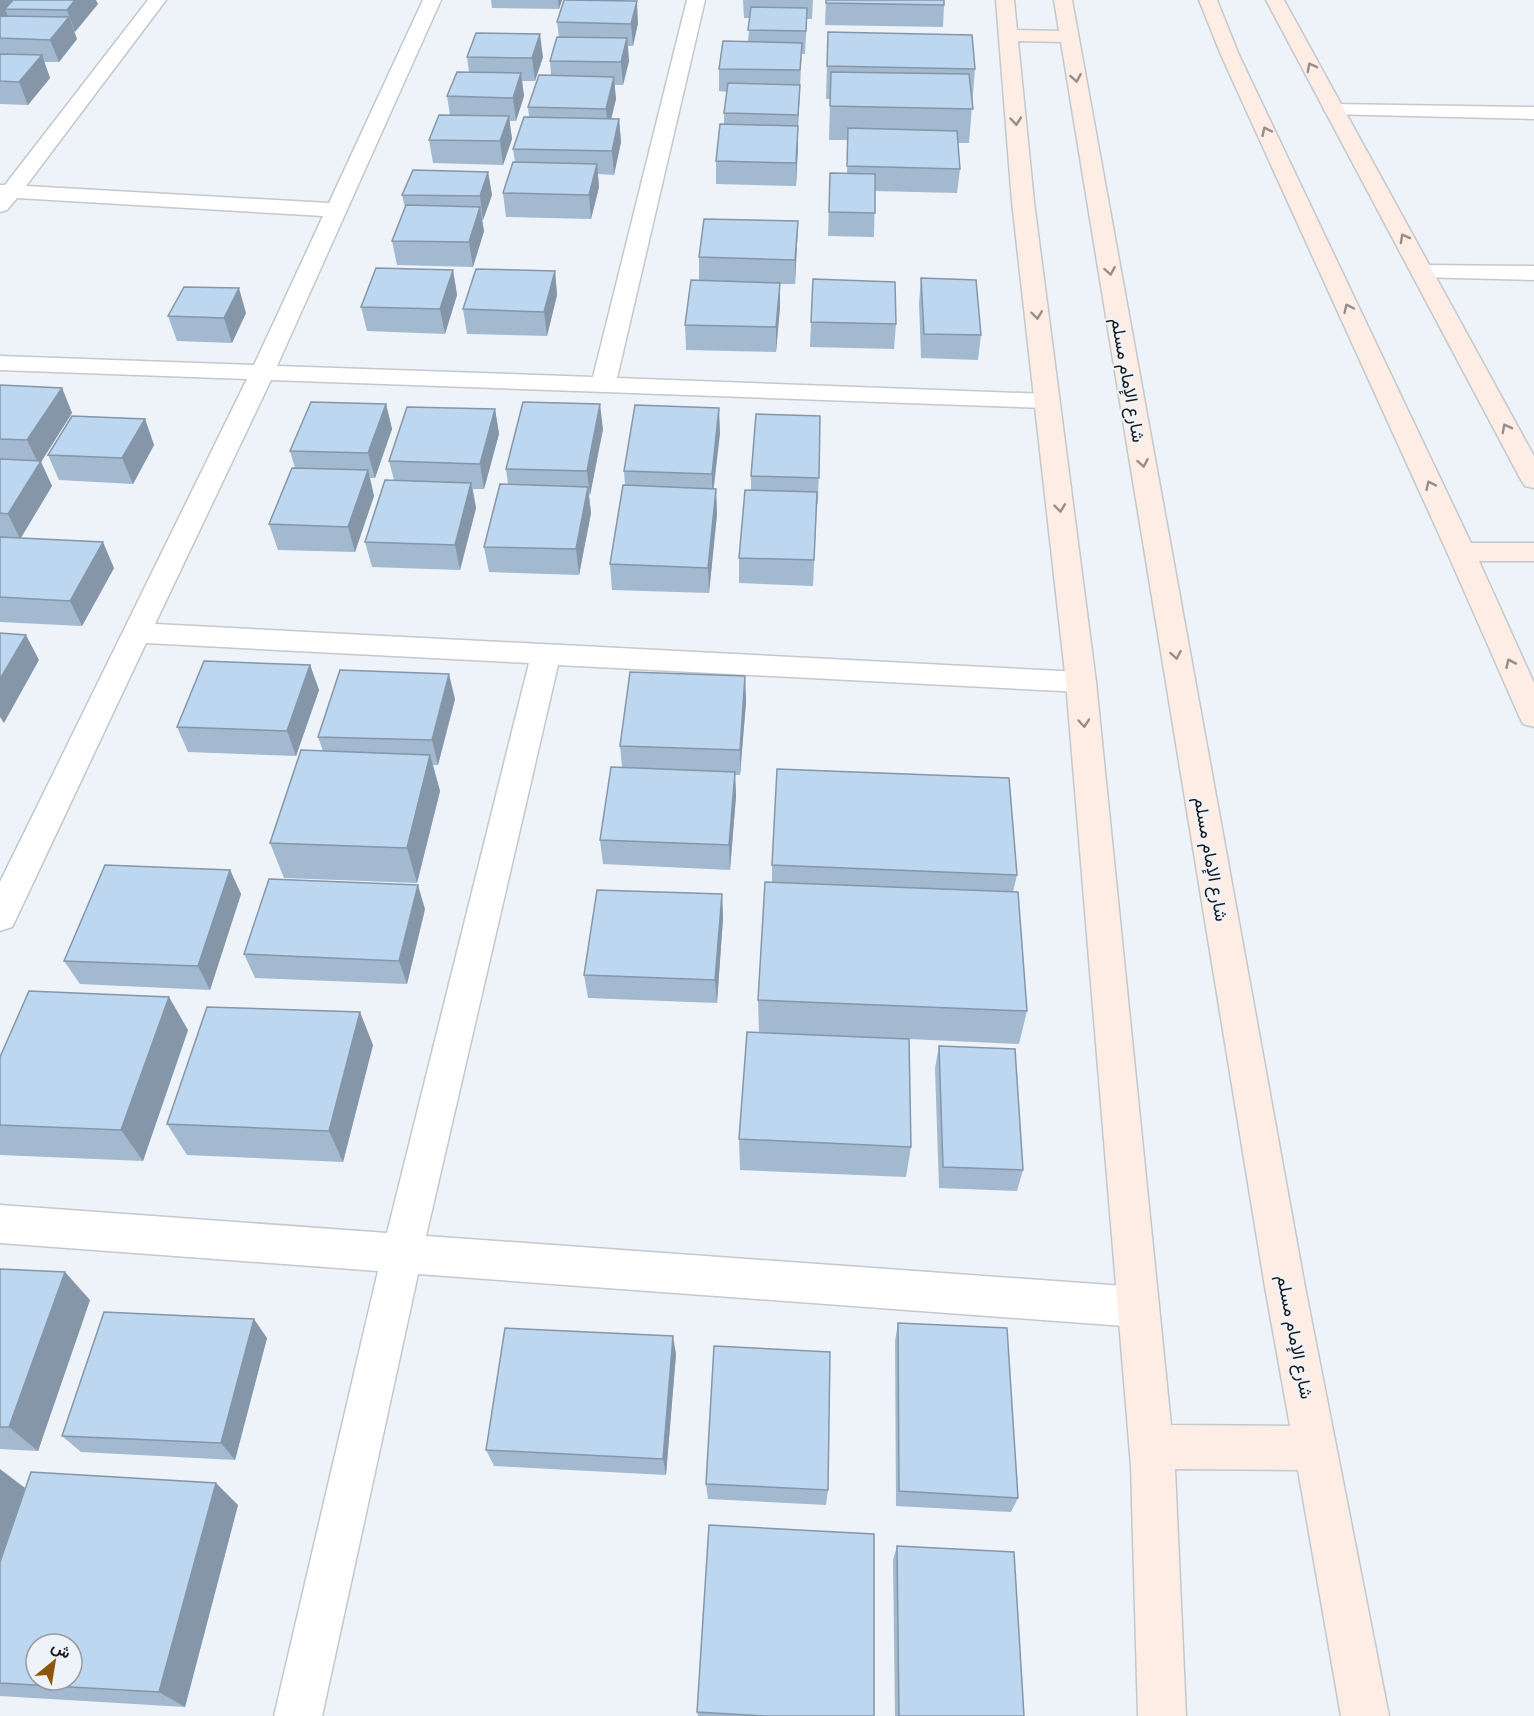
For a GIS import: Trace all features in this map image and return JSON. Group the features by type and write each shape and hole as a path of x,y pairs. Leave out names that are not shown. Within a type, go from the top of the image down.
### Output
{"main road":[{"path":"1005,0 1023,202 1081,682 1150,1447 1162,1716"},
{"name":"شارع الإمام مسلم","path":"1063,0 1283,1275 1316,1448 1372,1706"},
{"path":"1208,0 1235,65 1461,552 1534,716"},
{"path":"1275,0 1534,480"},
{"path":"1008,35 1069,37"},
{"path":"1461,552 1534,552"},
{"path":"1150,1447 1316,1448"}],"street":[{"path":"4,196 157,0"},
{"path":"0,917 262,373 432,0"},
{"path":"603,385 696,0"},
{"path":"1334,110 1534,113"},
{"path":"4,196 336,210"},
{"path":"1423,272 1534,273"},
{"path":"0,363 1047,401"},
{"path":"137,633 1081,682"},
{"path":"298,1716 402,1253 546,653"},
{"path":"0,1224 1138,1307"}],"building":[{"path":"13,0 75,0 67,10 5,9"},
{"path":"564,0 637,1 631,24 557,22"},
{"path":"826,0 944,0 944,5 826,3"},
{"path":"751,7 807,8 806,31 748,30"},
{"path":"0,16 69,17 50,40 0,38"},
{"path":"828,32 972,35 975,69 827,66"},
{"path":"476,33 540,34 532,58 467,57"},
{"path":"557,37 627,38 621,62 550,61"},
{"path":"723,41 802,43 800,70 719,69"},
{"path":"0,54 42,55 19,82 0,81"},
{"path":"457,72 521,73 513,98 447,96"},
{"path":"831,72 969,74 973,109 830,106"},
{"path":"539,75 614,77 606,109 528,107"},
{"path":"728,83 800,85 798,115 724,113"},
{"path":"439,115 509,116 500,141 429,140"},
{"path":"524,117 619,119 612,151 513,149"},
{"path":"720,124 798,126 796,163 716,161"},
{"path":"848,128 957,131 960,169 847,166"},
{"path":"513,162 597,164 589,195 503,193"},
{"path":"413,170 488,172 480,196 402,195"},
{"path":"830,173 875,174 875,213 829,212"},
{"path":"406,205 480,207 469,242 392,241"},
{"path":"704,219 798,221 795,260 699,257"},
{"path":"376,268 453,270 440,309 361,307"},
{"path":"476,269 555,271 544,312 463,309"},
{"path":"921,278 976,280 981,335 924,334"},
{"path":"813,279 895,282 896,324 811,322"},
{"path":"691,280 780,283 776,327 685,325"},
{"path":"184,287 239,288 224,318 168,316"},
{"path":"0,385 62,388 27,440 0,439"},
{"path":"311,402 386,404 368,453 290,451"},
{"path":"523,402 600,404 587,471 506,469"},
{"path":"635,405 719,408 712,474 624,471"},
{"path":"407,407 495,409 480,464 389,461"},
{"path":"756,414 820,416 819,478 751,476"},
{"path":"72,416 145,419 122,458 48,455"},
{"path":"0,459 41,461 8,514 0,513"},
{"path":"292,468 368,470 348,527 269,524"},
{"path":"385,480 471,483 455,545 365,542"},
{"path":"500,484 588,487 576,549 484,547"},
{"path":"623,485 716,489 708,568 610,564"},
{"path":"745,490 817,492 814,560 739,558"},
{"path":"0,537 103,542 70,601 0,597"},
{"path":"0,633 26,635 0,679"},
{"path":"204,661 310,665 287,731 177,727"},
{"path":"340,670 449,674 432,740 318,737"},
{"path":"630,672 745,676 740,750 620,746"},
{"path":"301,750 430,755 407,848 270,843"},
{"path":"611,767 735,772 729,845 600,840"},
{"path":"777,769 1009,778 1017,875 772,865"},
{"path":"105,865 230,870 198,966 64,961"},
{"path":"269,879 418,885 399,961 244,954"},
{"path":"765,882 1018,892 1027,1011 758,1000"},
{"path":"597,890 722,894 715,980 584,975"},
{"path":"29,991 169,997 121,1130 0,1125 0,1057"},
{"path":"207,1007 360,1012 329,1131 167,1124"},
{"path":"747,1032 909,1039 911,1147 739,1139"},
{"path":"939,1046 1015,1049 1023,1170 943,1167"},
{"path":"0,1269 65,1272 9,1427 0,1427"},
{"path":"104,1312 254,1319 221,1443 62,1436"},
{"path":"898,1323 1007,1328 1018,1498 899,1491"},
{"path":"505,1328 673,1336 663,1459 486,1450"},
{"path":"714,1346 830,1352 828,1490 706,1484"},
{"path":"31,1472 216,1483 159,1692 84,1688 84,1632 24,1632 24,1684 0,1683 0,1562"},
{"path":"709,1525 874,1534 874,1716 765,1716 697,1712"},
{"path":"897,1546 1014,1552 1024,1716 899,1716"}]}
